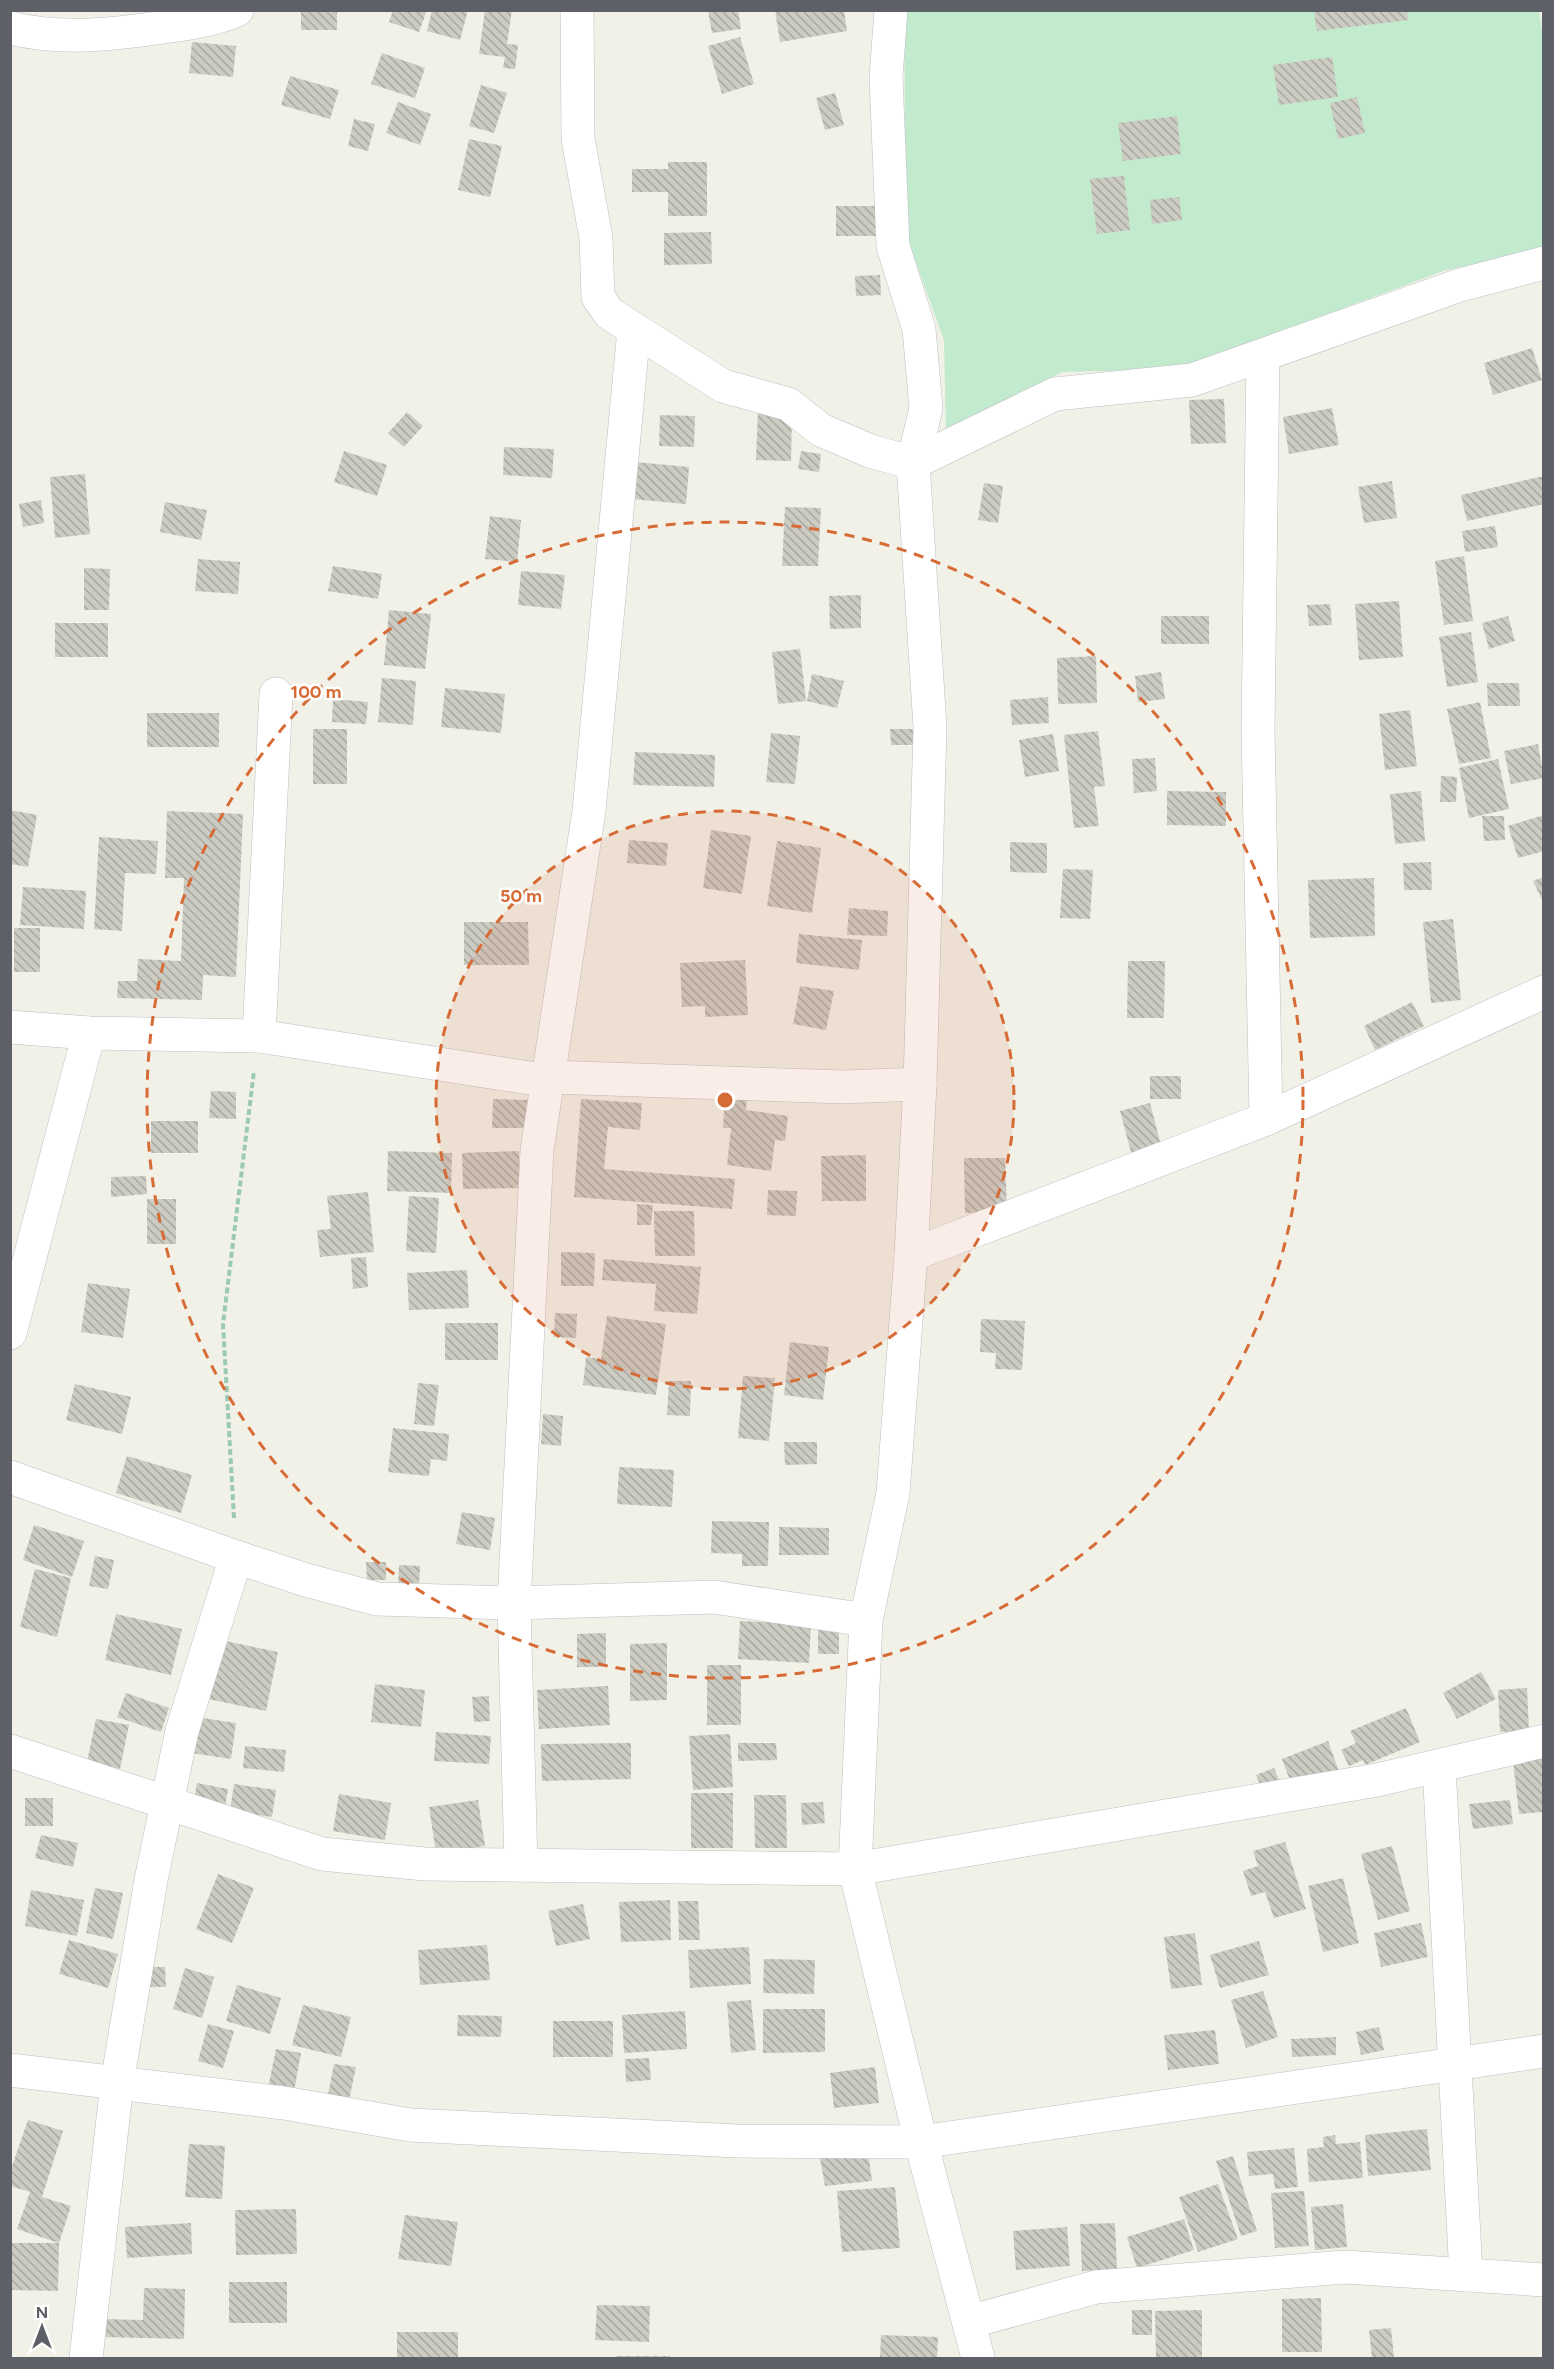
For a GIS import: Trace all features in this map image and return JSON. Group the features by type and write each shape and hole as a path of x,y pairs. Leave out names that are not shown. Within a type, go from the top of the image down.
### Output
{"street":[{"path":"10,28 33,34 95,36 213,20 237,10"},
{"path":"576,10 578,139 596,238 598,297 609,313 723,386 789,404 821,430 870,451 913,463 1055,394 1192,380 1460,285 1544,263"},
{"path":"891,10 886,76 893,246 918,329 926,408 913,463 930,727 920,1083 911,1255 893,1493 866,1620 855,1869 921,2142 978,2358"},
{"path":"521,1865 514,1603 537,1150 589,811 634,329"},
{"path":"1263,356 1258,730 1266,1119"},
{"path":"259,1036 276,694"},
{"path":"911,1255 1266,1119 1544,992"},
{"path":"10,1027 89,1033 259,1036 536,1079 549,1077 843,1087 920,1083"},
{"path":"10,1333 89,1033"},
{"path":"10,1477 236,1557 377,1599 514,1603 714,1597 866,1620"},
{"path":"86,2358 117,2083 151,1880 182,1731 236,1557"},
{"path":"10,1751 322,1854 426,1863 855,1869 1377,1780 1544,1742"},
{"path":"1438,1766 1466,2275"},
{"path":"10,2070 284,2103 410,2125 737,2141 921,2142 1544,2051"},
{"path":"969,2322 1096,2287 1345,2267 1544,2280"}],"path":[{"path":"236,1557 223,1324 259,1036"}],"green space":[{"path":"904,10 1539,11 1544,44 1544,237 1540,252 1446,270 1179,369 1062,372 946,432 944,340 906,235"}],"building":[{"path":"301,10 337,10 337,30 301,30"},
{"path":"393,10 427,10 419,32 389,22"},
{"path":"432,10 468,10 460,40 427,31"},
{"path":"485,10 512,10 507,44 518,45 515,69 503,68 505,57 479,54"},
{"path":"708,10 738,10 741,29 712,33"},
{"path":"775,10 844,10 847,31 780,42"},
{"path":"1407,10 1408,20 1317,31 1314,11"},
{"path":"740,37 754,84 722,94 708,46"},
{"path":"192,42 236,46 233,77 189,73"},
{"path":"382,53 425,68 415,98 371,84"},
{"path":"1332,57 1338,97 1279,105 1273,65"},
{"path":"290,76 339,90 330,119 281,105"},
{"path":"481,85 507,93 494,133 469,126"},
{"path":"835,93 844,125 825,130 816,98"},
{"path":"1357,97 1365,133 1338,139 1330,103"},
{"path":"398,102 431,114 420,145 386,133"},
{"path":"1177,116 1181,154 1123,161 1118,123"},
{"path":"354,119 375,124 368,151 348,146"},
{"path":"469,139 502,146 490,197 458,190"},
{"path":"668,162 707,162 707,216 668,216 668,192 632,192 632,169 668,169"},
{"path":"1124,176 1130,230 1097,234 1090,179"},
{"path":"1179,197 1182,220 1152,224 1150,200"},
{"path":"836,206 888,206 888,236 836,236"},
{"path":"711,232 712,264 664,265 664,233"},
{"path":"880,275 881,295 856,296 855,276"},
{"path":"1532,348 1542,380 1493,395 1484,363"},
{"path":"1224,399 1226,443 1191,444 1189,400"},
{"path":"1332,408 1339,445 1289,454 1283,417"},
{"path":"758,411 792,412 791,461 756,460"},
{"path":"407,412 423,426 404,447 388,433"},
{"path":"660,415 695,416 694,447 659,446"},
{"path":"504,447 554,449 552,478 503,475"},
{"path":"344,451 387,465 377,496 334,482"},
{"path":"801,451 821,454 819,472 798,469"},
{"path":"635,462 689,467 686,504 631,499"},
{"path":"85,474 90,534 55,538 50,477"},
{"path":"1544,476 1544,504 1467,521 1461,495"},
{"path":"1392,481 1397,518 1364,523 1358,487"},
{"path":"984,483 1003,486 998,523 978,520"},
{"path":"41,500 44,523 23,527 19,504"},
{"path":"165,502 207,510 201,540 160,532"},
{"path":"785,507 821,508 818,566 782,566"},
{"path":"490,516 521,520 517,562 485,559"},
{"path":"1495,526 1498,547 1465,552 1462,531"},
{"path":"1464,556 1473,621 1444,625 1435,561"},
{"path":"198,559 240,562 238,594 195,591"},
{"path":"333,566 382,574 378,599 328,591"},
{"path":"84,568 110,569 109,610 84,610"},
{"path":"521,571 565,575 561,609 518,605"},
{"path":"861,595 861,628 830,629 829,596"},
{"path":"1399,601 1403,657 1359,660 1355,604"},
{"path":"1330,604 1332,625 1309,626 1307,605"},
{"path":"389,610 431,614 425,669 384,665"},
{"path":"1161,616 1209,616 1209,644 1161,644"},
{"path":"1508,616 1515,641 1489,649 1482,623"},
{"path":"55,623 108,623 108,657 55,657"},
{"path":"1471,632 1478,682 1447,687 1439,637"},
{"path":"800,649 806,701 778,704 772,652"},
{"path":"1096,656 1097,703 1058,704 1057,658"},
{"path":"1161,672 1165,699 1138,702 1135,676"},
{"path":"812,674 844,681 837,708 807,701"},
{"path":"382,678 416,681 413,725 378,722"},
{"path":"1487,683 1519,683 1520,706 1488,706"},
{"path":"445,688 505,694 501,733 441,727"},
{"path":"1048,697 1049,723 1012,725 1010,700"},
{"path":"333,699 368,702 366,724 332,722"},
{"path":"1480,702 1491,758 1459,764 1447,709"},
{"path":"1410,710 1417,766 1385,770 1379,714"},
{"path":"147,713 219,713 219,747 147,747"},
{"path":"313,729 347,729 347,784 313,784"},
{"path":"890,729 913,729 913,745 891,745"},
{"path":"1098,731 1105,786 1094,787 1099,826 1074,828 1064,735"},
{"path":"771,733 800,736 795,784 766,782"},
{"path":"1053,734 1059,771 1025,777 1019,740"},
{"path":"1538,744 1544,778 1511,784 1504,751"},
{"path":"635,752 715,755 714,787 633,785"},
{"path":"1155,758 1157,791 1134,793 1132,759"},
{"path":"1498,759 1509,809 1469,818 1459,768"},
{"path":"1441,776 1457,777 1456,802 1440,802"},
{"path":"1167,791 1226,792 1226,826 1167,825"},
{"path":"1421,791 1425,841 1395,844 1390,794"},
{"path":"10,810 37,815 28,867 10,864"},
{"path":"167,811 243,814 236,977 203,975 202,1000 117,998 118,981 137,981 138,959 181,961 184,878 165,878"},
{"path":"1544,815 1544,851 1518,858 1508,826"},
{"path":"1482,816 1504,816 1505,840 1484,841"},
{"path":"711,830 751,836 742,894 703,888"},
{"path":"99,837 158,841 156,874 125,873 122,931 94,929"},
{"path":"629,840 668,843 666,866 627,863"},
{"path":"777,841 821,848 812,913 767,906"},
{"path":"1010,842 1047,843 1047,873 1010,872"},
{"path":"1431,862 1432,890 1404,890 1403,863"},
{"path":"1063,869 1093,870 1090,919 1060,918"},
{"path":"1544,877 1544,904 1533,881"},
{"path":"1374,878 1375,936 1310,938 1308,880"},
{"path":"23,887 86,891 84,929 20,925"},
{"path":"849,908 888,911 887,936 847,935"},
{"path":"1453,919 1461,1000 1431,1003 1423,922"},
{"path":"464,922 528,922 529,965 464,965"},
{"path":"14,928 40,928 40,972 14,972"},
{"path":"799,934 862,940 859,970 796,963"},
{"path":"745,960 748,1015 705,1017 705,1006 682,1007 680,963"},
{"path":"1128,961 1165,961 1164,1018 1127,1018"},
{"path":"800,986 834,991 826,1030 793,1024"},
{"path":"1412,1002 1424,1026 1375,1050 1364,1026"},
{"path":"1150,1076 1181,1076 1181,1099 1150,1099"},
{"path":"211,1091 236,1092 236,1119 209,1118"},
{"path":"725,1096 747,1098 746,1110 788,1116 785,1141 775,1140 771,1171 727,1165 731,1128 723,1128"},
{"path":"493,1099 531,1100 530,1128 492,1128"},
{"path":"581,1099 642,1103 640,1130 608,1127 604,1169 735,1179 732,1209 574,1197"},
{"path":"1150,1103 1162,1149 1132,1156 1120,1111"},
{"path":"151,1121 198,1121 198,1153 151,1153"},
{"path":"388,1151 452,1153 451,1193 387,1191"},
{"path":"519,1151 519,1188 463,1189 462,1153"},
{"path":"866,1155 866,1201 822,1201 821,1156"},
{"path":"964,1158 1005,1158 1007,1212 965,1213"},
{"path":"146,1176 147,1194 111,1197 111,1177"},
{"path":"768,1190 797,1191 796,1216 767,1215"},
{"path":"368,1192 374,1252 320,1257 317,1230 331,1229 327,1196"},
{"path":"409,1196 439,1198 436,1253 406,1251"},
{"path":"147,1199 176,1199 176,1244 147,1244"},
{"path":"637,1204 653,1205 651,1225 637,1225"},
{"path":"654,1211 694,1211 695,1256 655,1256"},
{"path":"561,1252 595,1253 594,1286 561,1286"},
{"path":"366,1257 368,1287 353,1289 351,1258"},
{"path":"604,1259 701,1267 697,1314 654,1311 656,1284 602,1280"},
{"path":"467,1270 469,1308 409,1310 407,1273"},
{"path":"88,1283 130,1289 123,1338 81,1332"},
{"path":"555,1313 577,1314 576,1338 554,1337"},
{"path":"607,1316 666,1324 656,1395 583,1385 586,1357 601,1359"},
{"path":"981,1319 1025,1321 1022,1370 995,1369 996,1353 980,1352"},
{"path":"445,1323 498,1323 498,1360 445,1360"},
{"path":"790,1342 829,1347 823,1400 784,1395"},
{"path":"743,1376 775,1378 769,1441 738,1438"},
{"path":"669,1381 691,1381 690,1416 667,1415"},
{"path":"418,1383 439,1385 434,1426 414,1424"},
{"path":"75,1384 131,1397 122,1434 66,1420"},
{"path":"543,1414 563,1416 561,1446 541,1444"},
{"path":"393,1428 449,1434 447,1461 431,1459 429,1476 388,1472"},
{"path":"784,1442 817,1442 817,1464 785,1465"},
{"path":"127,1456 192,1475 181,1513 116,1493"},
{"path":"619,1467 674,1470 672,1507 617,1504"},
{"path":"462,1512 495,1518 490,1550 456,1544"},
{"path":"712,1521 769,1522 768,1566 742,1566 742,1554 711,1553"},
{"path":"34,1525 84,1541 72,1577 23,1560"},
{"path":"779,1527 829,1528 829,1555 779,1555"},
{"path":"95,1556 114,1560 108,1589 89,1586"},
{"path":"366,1562 386,1562 386,1580 367,1580"},
{"path":"399,1565 420,1566 419,1587 398,1587"},
{"path":"35,1569 71,1578 57,1637 20,1627"},
{"path":"116,1614 182,1629 171,1675 105,1660"},
{"path":"740,1621 811,1624 809,1663 738,1659"},
{"path":"818,1626 839,1627 839,1654 818,1654"},
{"path":"606,1633 606,1667 577,1667 577,1634"},
{"path":"211,1638 278,1652 266,1711 199,1697"},
{"path":"667,1643 667,1700 630,1701 630,1644"},
{"path":"707,1665 741,1665 741,1725 707,1725"},
{"path":"1481,1672 1496,1699 1457,1719 1443,1693"},
{"path":"375,1684 425,1690 421,1727 371,1722"},
{"path":"608,1686 610,1725 539,1729 537,1690"},
{"path":"1527,1688 1529,1731 1500,1732 1498,1690"},
{"path":"126,1693 169,1708 161,1732 117,1717"},
{"path":"489,1696 490,1721 474,1722 472,1697"},
{"path":"1406,1708 1420,1742 1365,1765 1363,1760 1349,1766 1341,1750 1356,1743 1350,1731"},
{"path":"190,1716 236,1723 231,1759 185,1752"},
{"path":"96,1719 129,1725 120,1769 87,1762"},
{"path":"436,1732 491,1736 489,1764 434,1761"},
{"path":"730,1734 733,1787 693,1790 689,1736"},
{"path":"1328,1741 1340,1774 1294,1791 1282,1759"},
{"path":"631,1743 631,1779 542,1781 541,1744"},
{"path":"738,1743 776,1743 777,1760 738,1761"},
{"path":"245,1746 286,1750 284,1772 243,1768"},
{"path":"1544,1758 1544,1812 1519,1814 1513,1761"},
{"path":"1274,1768 1287,1799 1269,1806 1256,1775"},
{"path":"197,1783 228,1789 225,1807 194,1801"},
{"path":"234,1784 276,1790 272,1817 230,1811"},
{"path":"691,1793 733,1793 733,1848 691,1848"},
{"path":"339,1794 391,1803 385,1840 333,1831"},
{"path":"754,1795 786,1795 787,1848 755,1848"},
{"path":"25,1798 53,1798 53,1826 25,1826"},
{"path":"478,1800 485,1846 436,1853 429,1807"},
{"path":"1510,1800 1513,1824 1473,1829 1469,1804"},
{"path":"823,1802 825,1823 802,1825 801,1803"},
{"path":"41,1835 78,1843 73,1867 35,1858"},
{"path":"1285,1842 1306,1909 1274,1918 1265,1892 1251,1896 1243,1871 1258,1866 1253,1851"},
{"path":"1392,1846 1410,1911 1378,1920 1361,1854"},
{"path":"218,1874 254,1888 232,1943 196,1929"},
{"path":"1343,1878 1359,1943 1323,1952 1308,1886"},
{"path":"95,1888 123,1893 113,1939 86,1933"},
{"path":"31,1890 84,1900 77,1936 25,1926"},
{"path":"670,1900 671,1940 621,1942 619,1902"},
{"path":"678,1901 698,1901 700,1940 679,1940"},
{"path":"583,1904 590,1939 556,1946 548,1911"},
{"path":"1421,1923 1428,1957 1381,1967 1374,1933"},
{"path":"1195,1933 1202,1985 1171,1989 1164,1937"},
{"path":"69,1940 118,1954 108,1988 59,1974"},
{"path":"1259,1941 1269,1975 1220,1988 1210,1955"},
{"path":"487,1945 490,1980 420,1985 418,1950"},
{"path":"749,1947 751,1984 690,1988 688,1950"},
{"path":"764,1959 815,1960 814,1994 763,1993"},
{"path":"141,1967 165,1967 166,1987 141,1987"},
{"path":"185,1968 214,1977 202,2018 173,2009"},
{"path":"237,1985 281,1998 270,2034 226,2021"},
{"path":"1263,1991 1278,2037 1246,2048 1231,2000"},
{"path":"751,2000 756,2050 731,2053 727,2002"},
{"path":"303,2005 351,2017 341,2057 292,2045"},
{"path":"763,2009 825,2009 825,2052 763,2053"},
{"path":"685,2011 687,2049 624,2053 622,2015"},
{"path":"458,2015 502,2016 501,2037 457,2036"},
{"path":"553,2021 613,2021 613,2057 553,2057"},
{"path":"208,2024 234,2031 223,2068 198,2061"},
{"path":"1379,2027 1384,2050 1361,2055 1356,2032"},
{"path":"1215,2030 1219,2064 1168,2070 1164,2035"},
{"path":"1336,2037 1336,2055 1292,2057 1291,2039"},
{"path":"276,2049 301,2053 294,2092 268,2088"},
{"path":"649,2058 651,2080 626,2082 625,2059"},
{"path":"334,2064 356,2067 348,2105 327,2100"},
{"path":"875,2067 879,2103 834,2108 830,2073"},
{"path":"28,2120 63,2131 42,2197 71,2206 59,2243 17,2229 30,2192 10,2186 10,2172"},
{"path":"1427,2129 1431,2170 1368,2176 1365,2135"},
{"path":"1335,2135 1336,2144 1360,2142 1363,2178 1309,2182 1307,2149 1324,2147 1323,2137"},
{"path":"189,2144 225,2146 222,2199 185,2197"},
{"path":"867,2145 872,2181 825,2186 819,2152"},
{"path":"1294,2148 1298,2187 1275,2189 1273,2174 1249,2176 1247,2152"},
{"path":"1233,2156 1257,2231 1241,2236 1216,2161"},
{"path":"1218,2184 1238,2239 1198,2252 1179,2197"},
{"path":"895,2187 900,2248 842,2252 837,2191"},
{"path":"1304,2191 1309,2246 1275,2248 1271,2193"},
{"path":"1343,2204 1347,2247 1315,2250 1311,2207"},
{"path":"296,2209 297,2254 236,2255 235,2210"},
{"path":"405,2215 458,2222 451,2266 398,2259"},
{"path":"1184,2219 1194,2250 1137,2268 1127,2237"},
{"path":"191,2223 192,2254 127,2258 125,2227"},
{"path":"1115,2223 1117,2269 1082,2271 1080,2224"},
{"path":"1067,2227 1070,2266 1016,2270 1013,2231"},
{"path":"10,2243 59,2243 58,2291 10,2290"},
{"path":"229,2282 287,2282 287,2323 229,2323"},
{"path":"144,2288 185,2289 184,2339 102,2337 102,2319 143,2320"},
{"path":"1321,2298 1322,2352 1282,2352 1282,2299"},
{"path":"597,2305 650,2306 649,2342 595,2340"},
{"path":"1132,2310 1152,2310 1152,2335 1132,2335"},
{"path":"1202,2310 1202,2358 1156,2358 1155,2311"},
{"path":"1391,2328 1394,2358 1372,2358 1369,2330"},
{"path":"397,2332 458,2332 458,2358 397,2358"},
{"path":"881,2335 938,2337 937,2358 880,2358"},
{"path":"616,2356 671,2356 671,2358 616,2358"}]}
